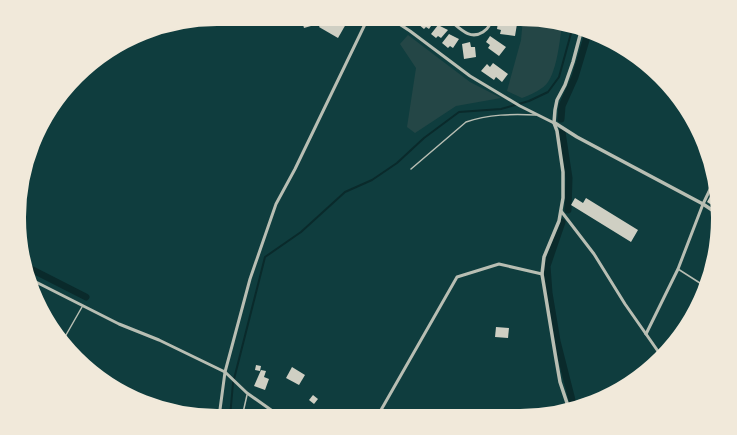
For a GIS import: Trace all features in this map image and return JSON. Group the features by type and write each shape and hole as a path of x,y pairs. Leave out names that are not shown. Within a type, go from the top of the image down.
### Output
{"street":[{"path":"220,410 225,372 250,279 276,204 295,170 365,25"},
{"path":"401,25 470,76 520,106 540,115 576,137 712,210"},
{"path":"456,25 469,35 475,36 488,29 490,25"},
{"path":"568,403 556,360 542,274 544,257 556,230 561,211 564,186 557,131 554,123 555,110 557,100 565,85 573,62 580,35"},
{"path":"646,334 678,269 710,190"},
{"path":"561,211 594,254 625,304 658,351"},
{"path":"381,410 457,277 499,264 542,274"},
{"path":"36,282 119,324 159,340 225,372 247,393 271,410"}],"lane":[{"path":"411,169 466,122 477,118 510,115 540,115"},
{"path":"678,269 700,283"},
{"path":"66,336 82,306"},
{"path":"243,410 247,393"}],"shaded area":[{"path":"522,25 532,25 561,30 554,70 548,82 540,89 522,98 507,91 521,40"},
{"path":"408,35 470,82 501,98 456,106 415,133 407,127 416,68 400,44"}],"building":[{"path":"303,25 311,26 304,28"},
{"path":"320,25 345,25 338,38 319,27"},
{"path":"419,25 432,25 429,29 426,27 424,29"},
{"path":"438,25 448,30 441,38 438,36 436,38 431,34"},
{"path":"498,25 517,25 515,36 500,34 501,30 497,29"},
{"path":"449,34 459,39 453,48 450,46 448,48 442,43"},
{"path":"490,36 506,47 499,56 488,48 490,45 486,42"},
{"path":"470,42 471,47 475,47 476,57 464,59 462,44"},
{"path":"493,63 508,74 502,82 496,77 494,80 481,71 487,64 490,67"},
{"path":"711,195 712,205 707,202"},
{"path":"575,198 583,203 586,198 638,230 631,242 571,205"},
{"path":"496,327 509,328 508,338 495,337"},
{"path":"256,365 261,366 260,371 255,370"},
{"path":"292,367 305,375 299,385 286,378"},
{"path":"261,370 266,371 264,377 269,379 265,390 254,386"},
{"path":"313,395 318,399 314,404 309,400"}],"waterway":[{"path":"231,410 233,383 265,257 301,232 345,192 372,180 397,163 424,138 459,112 501,109 529,101 548,92 559,77 571,33"},
{"path":"561,119 562,106 575,77 587,37"},
{"path":"562,132 569,178 568,210"},
{"path":"562,222 547,266 549,293 557,341 573,402"},
{"path":"33,270 86,297"}]}
